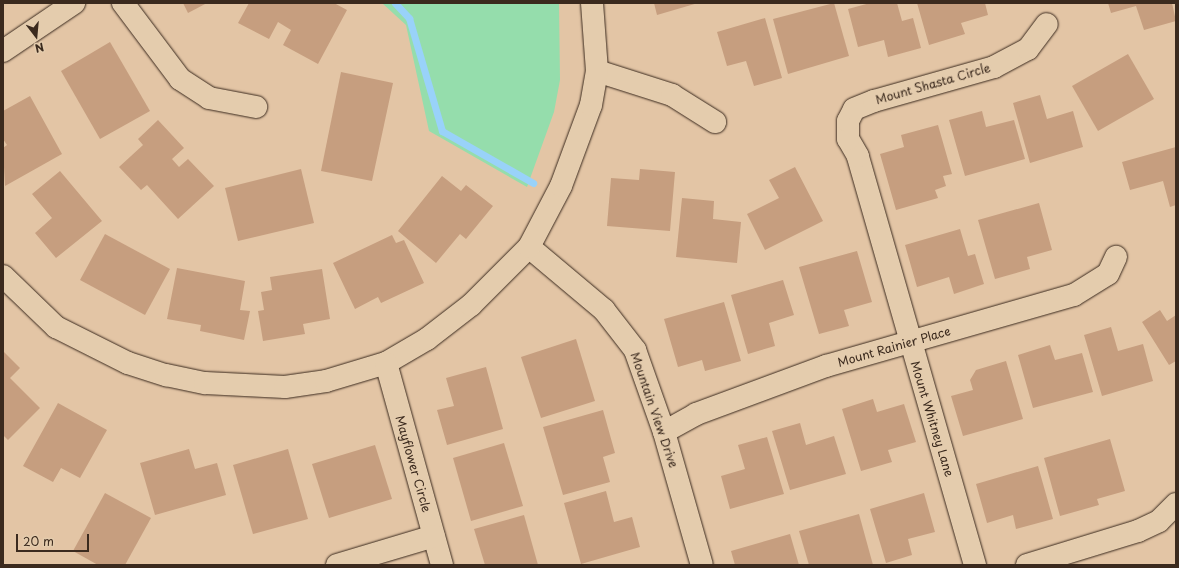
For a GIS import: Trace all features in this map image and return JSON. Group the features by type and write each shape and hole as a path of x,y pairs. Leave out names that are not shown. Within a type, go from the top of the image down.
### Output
{"street":[{"path":"3,50 74,3"},
{"path":"123,3 180,79 209,98 256,107"},
{"path":"3,276 56,327 128,363 166,375 212,384 284,387 326,381 386,363 427,339 471,305 529,247 561,186 591,106 597,71 592,3"},
{"name":"Mount Shasta Circle","path":"858,156 848,139 848,121 854,109 994,67 1028,49 1047,24"},
{"path":"597,71 672,95 716,122"},
{"name":"Mount Whitney Lane","path":"858,156 909,342 975,565"},
{"name":"Mountain View Drive","path":"529,247 604,310 635,350 664,432 702,565"},
{"name":"Mount Rainier Place","path":"664,432 696,414 826,366 1074,296 1108,274 1116,257"},
{"name":"Mayflower Circle","path":"386,363 442,565"},
{"path":"1027,565 1138,531 1159,521 1176,504"},
{"path":"337,565 434,536"}],"green space":[{"path":"382,3 559,3 560,80 554,112 527,187 429,131 406,25"}],"building":[{"path":"183,3 207,3 188,13"},
{"path":"249,3 334,3 347,10 318,64 283,45 291,30 278,22 269,39 238,23"},
{"path":"654,3 698,3 657,15"},
{"path":"834,3 849,56 788,74 773,19"},
{"path":"870,3 897,3 902,21 913,18 921,48 888,57 884,40 858,47 848,9"},
{"path":"917,3 985,3 988,15 961,23 965,34 929,45"},
{"path":"1108,3 1172,3 1176,21 1144,30 1136,6 1111,13"},
{"path":"765,18 782,78 754,86 746,61 727,66 717,32"},
{"path":"110,42 150,111 100,139 61,71"},
{"path":"1128,54 1154,99 1098,131 1072,86"},
{"path":"341,72 393,83 372,181 321,171"},
{"path":"1040,95 1047,119 1073,111 1083,147 1030,163 1013,103"},
{"path":"30,96 62,154 5,186 3,148 7,145 3,139 3,111"},
{"path":"982,111 986,127 1014,120 1025,159 965,176 949,120"},
{"path":"158,120 184,148 172,159 179,167 188,159 214,186 178,219 147,185 141,190 119,167 143,145 138,139"},
{"path":"938,125 952,174 943,176 946,186 935,190 938,198 896,210 880,154 904,147 901,135"},
{"path":"1176,147 1176,205 1170,207 1163,181 1130,190 1122,162"},
{"path":"795,167 823,221 765,250 747,214 779,198 769,180"},
{"path":"301,169 314,223 238,241 225,188"},
{"path":"640,169 675,172 670,231 607,226 611,178 639,180"},
{"path":"60,171 102,221 56,258 35,233 52,218 32,194"},
{"path":"442,176 461,191 466,185 493,206 466,239 460,234 436,263 398,231"},
{"path":"682,198 714,201 713,219 741,222 737,263 676,257"},
{"path":"1039,203 1052,250 1027,257 1030,269 995,279 978,220"},
{"path":"960,229 968,256 975,254 984,284 954,294 949,277 917,287 905,245"},
{"path":"105,234 170,269 145,315 80,280"},
{"path":"392,235 396,243 404,240 424,283 381,303 378,297 355,309 333,263"},
{"path":"857,251 872,302 844,310 849,326 819,334 799,267"},
{"path":"177,268 245,281 240,310 250,311 244,340 200,331 201,325 167,319"},
{"path":"322,269 330,319 303,324 305,334 263,341 258,311 264,310 261,292 272,290 270,277"},
{"path":"783,280 794,315 769,323 775,346 748,354 731,295"},
{"path":"724,302 741,361 705,371 702,360 678,367 664,319"},
{"path":"1160,310 1167,321 1176,315 1176,361 1169,365 1142,322"},
{"path":"1111,327 1118,351 1143,344 1153,381 1102,396 1084,335"},
{"path":"576,339 595,401 541,418 521,357"},
{"path":"1050,345 1055,360 1082,353 1093,392 1033,408 1018,355"},
{"path":"3,351 20,368 10,378 40,408 8,440 3,435"},
{"path":"1006,361 1023,419 963,436 951,396 973,390 970,380 976,370"},
{"path":"486,367 503,429 447,445 437,410 454,406 446,378"},
{"path":"873,399 877,412 904,404 916,442 888,450 892,462 861,471 842,409"},
{"path":"58,403 107,430 80,478 61,468 53,482 23,466"},
{"path":"603,410 615,453 603,457 610,482 563,495 543,427"},
{"path":"800,423 806,445 834,436 846,474 790,490 772,431"},
{"path":"767,437 784,494 730,509 721,476 745,469 738,445"},
{"path":"1110,439 1125,491 1097,499 1099,505 1060,516 1044,458"},
{"path":"504,443 523,506 471,521 453,458"},
{"path":"375,445 392,499 329,518 312,464"},
{"path":"189,449 195,469 217,463 226,495 155,515 140,463"},
{"path":"288,449 308,519 253,534 233,465"},
{"path":"1038,466 1053,519 1016,529 1013,515 987,523 976,484"},
{"path":"606,491 614,522 632,517 640,547 581,564 564,503"},
{"path":"105,493 151,518 125,565 98,565 73,551"},
{"path":"924,493 935,532 908,539 912,555 886,563 870,509"},
{"path":"859,514 873,565 809,565 799,531"},
{"path":"524,515 538,565 485,565 474,529"},
{"path":"790,534 799,565 735,565 731,551"}],"waterway":[{"path":"395,3 409,18 442,131 533,183"}]}
